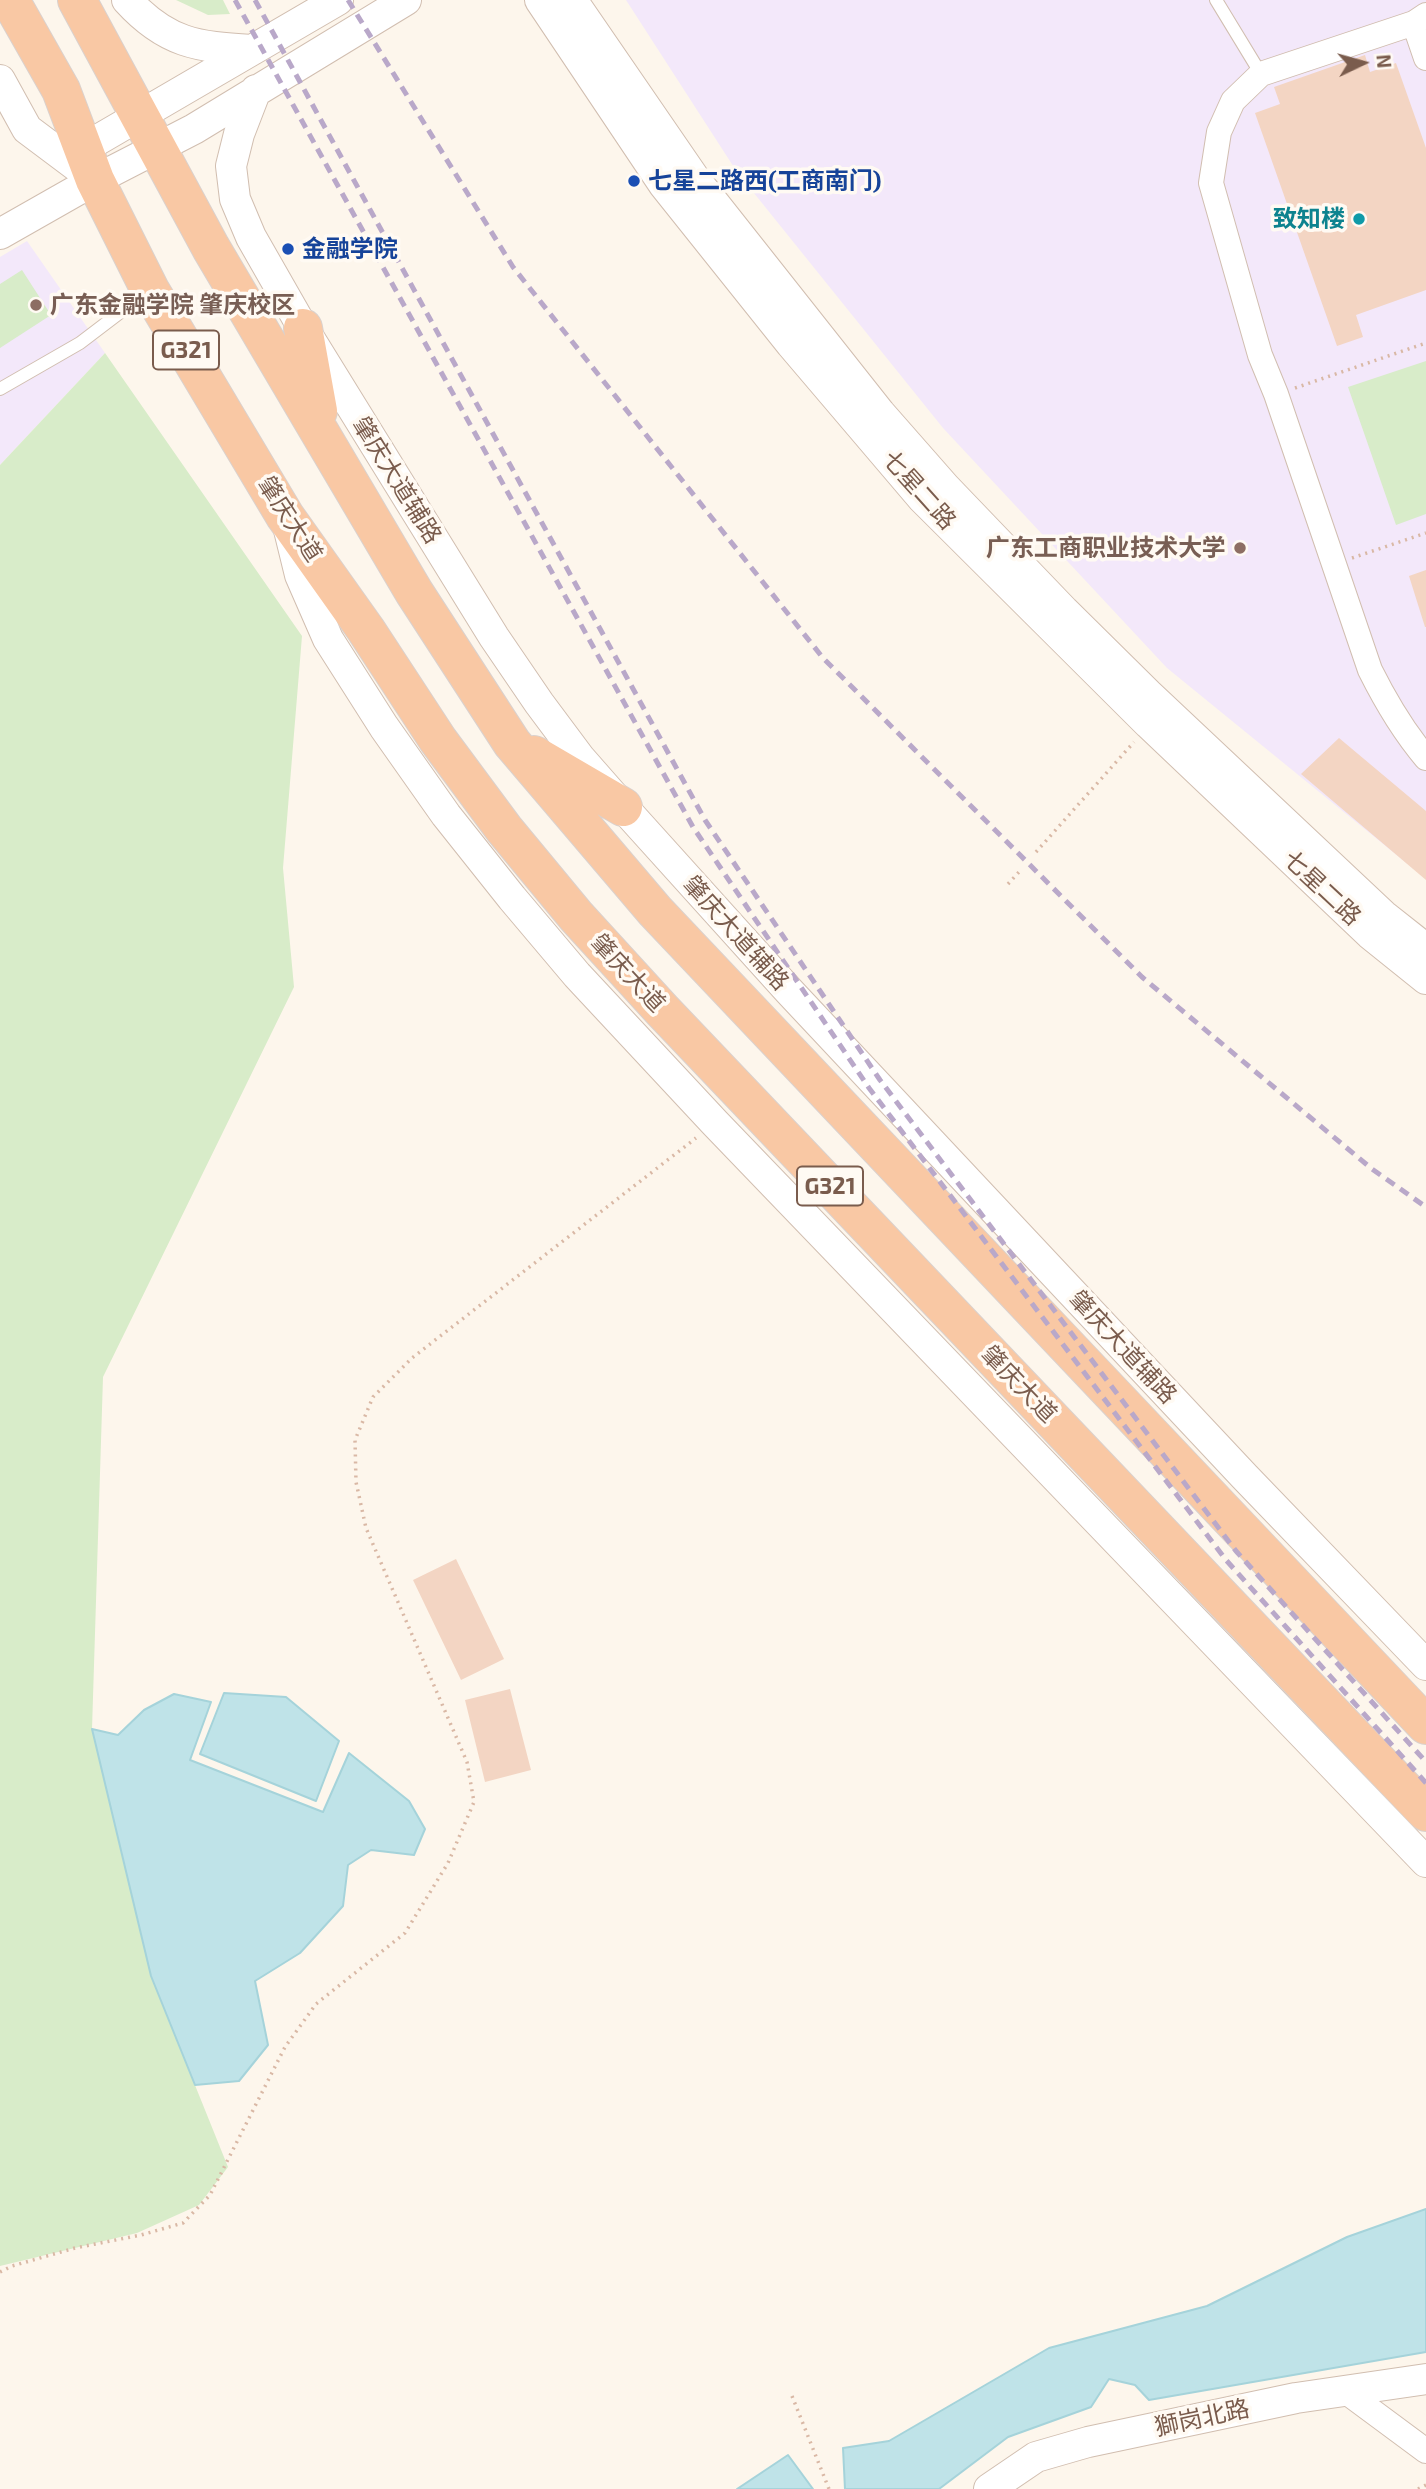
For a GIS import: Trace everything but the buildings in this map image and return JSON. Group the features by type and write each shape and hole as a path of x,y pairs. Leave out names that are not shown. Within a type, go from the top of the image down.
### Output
{"highway":[{"name":"肇庆大道","path":"10,0 61,90 90,164 150,290 285,516 366,630 438,740 504,829 576,916 681,1030 1426,1812"},
{"name":"G321","path":"77,0 211,248 414,592 513,743 664,921 1426,1725"},
{"path":"303,328 322,433"},
{"path":"513,743 623,807"}],"street":[{"path":"127,0 141,15 170,36 194,44 252,50"},
{"path":"0,233 90,164 139,115 338,0"},
{"path":"0,80 27,129 90,164 157,148 194,129 406,0"},
{"name":"七星二路","path":"540,0 664,185 791,344 922,498 1149,724 1370,933 1426,979"},
{"name":"七星二路","path":"572,0 695,179 880,413 945,487 1148,694 1384,915 1426,949"},
{"path":"1426,58 1420,19 1261,74 1233,101 1219,132 1211,183 1260,355 1276,394 1370,670 1408,738 1426,758"},
{"name":"肇庆大道辅路","path":"256,90 232,155 235,199 251,237 303,328 502,648 572,747 808,1011 1426,1665"},
{"path":"285,516 300,575 328,639 384,727 446,815 512,898 578,975 715,1124 1426,1862"},
{"name":"獅岗北路","path":"989,2489 1036,2457 1088,2442 1296,2398 1426,2379"},
{"path":"1345,2390 1426,2451"}],"lane":[{"path":"1216,0 1261,74"},
{"path":"0,389 80,343 150,290"}],"path":[{"path":"1276,394 1426,343"},
{"path":"1334,564 1426,533"},
{"path":"1036,852 1149,724"},
{"path":"1008,884 1019,872"},
{"path":"0,2272 75,2248 141,2235 183,2223 210,2195 285,2047 316,2004 405,1933 427,1898 448,1863 474,1802 467,1762 366,1528 356,1482 355,1440 373,1397 412,1358 715,1124"},
{"path":"792,2396 829,2489"},
{"path":"1418,2489 1426,2485"}],"shaded area":[{"name":"广东工商职业技术大学","path":"626,0 1426,0 1426,879 1167,668 943,428 737,172"},
{"name":"广东金融学院 肇庆校区","path":"27,241 105,353 0,465 0,257"}],"green space":[{"path":"176,0 223,0 230,14 208,15"},
{"path":"22,270 51,315 0,348 0,284"},
{"path":"105,353 302,636 283,868 294,987 103,1377 92,1729 151,1976 228,2167 199,2205 137,2233 0,2266 0,465"},
{"path":"1426,361 1426,514 1396,525 1348,387"}],"water":[{"path":"224,1693 286,1697 339,1741 316,1801 200,1754"},
{"path":"174,1694 211,1702 190,1760 323,1812 349,1753 409,1801 425,1829 414,1855 371,1850 348,1865 343,1906 300,1953 255,1981 268,2045 239,2081 195,2085 151,1976 92,1729 118,1735 144,1710"},
{"path":"1426,2209 1426,2352 1149,2400 1135,2385 1109,2379 1091,2407 1008,2437 939,2489 845,2489 843,2448 889,2441 1049,2348 1207,2306 1347,2237"},
{"path":"788,2455 813,2489 737,2489"}],"railway":[{"path":"235,0 693,827 869,1088 1226,1560 1426,1783"},
{"path":"255,0 705,820 880,1080 1236,1551 1426,1762"},
{"path":"348,0 513,267 823,658 1142,977 1372,1169 1426,1207"}],"place":[{"name":"七星二路西(工商南门)","path":"634,181"},
{"name":"致知楼","path":"1359,219"},
{"name":"金融学院","path":"288,249"},
{"name":"广东金融学院 肇庆校区","path":"36,305"},
{"name":"广东工商职业技术大学","path":"1240,548"}]}
